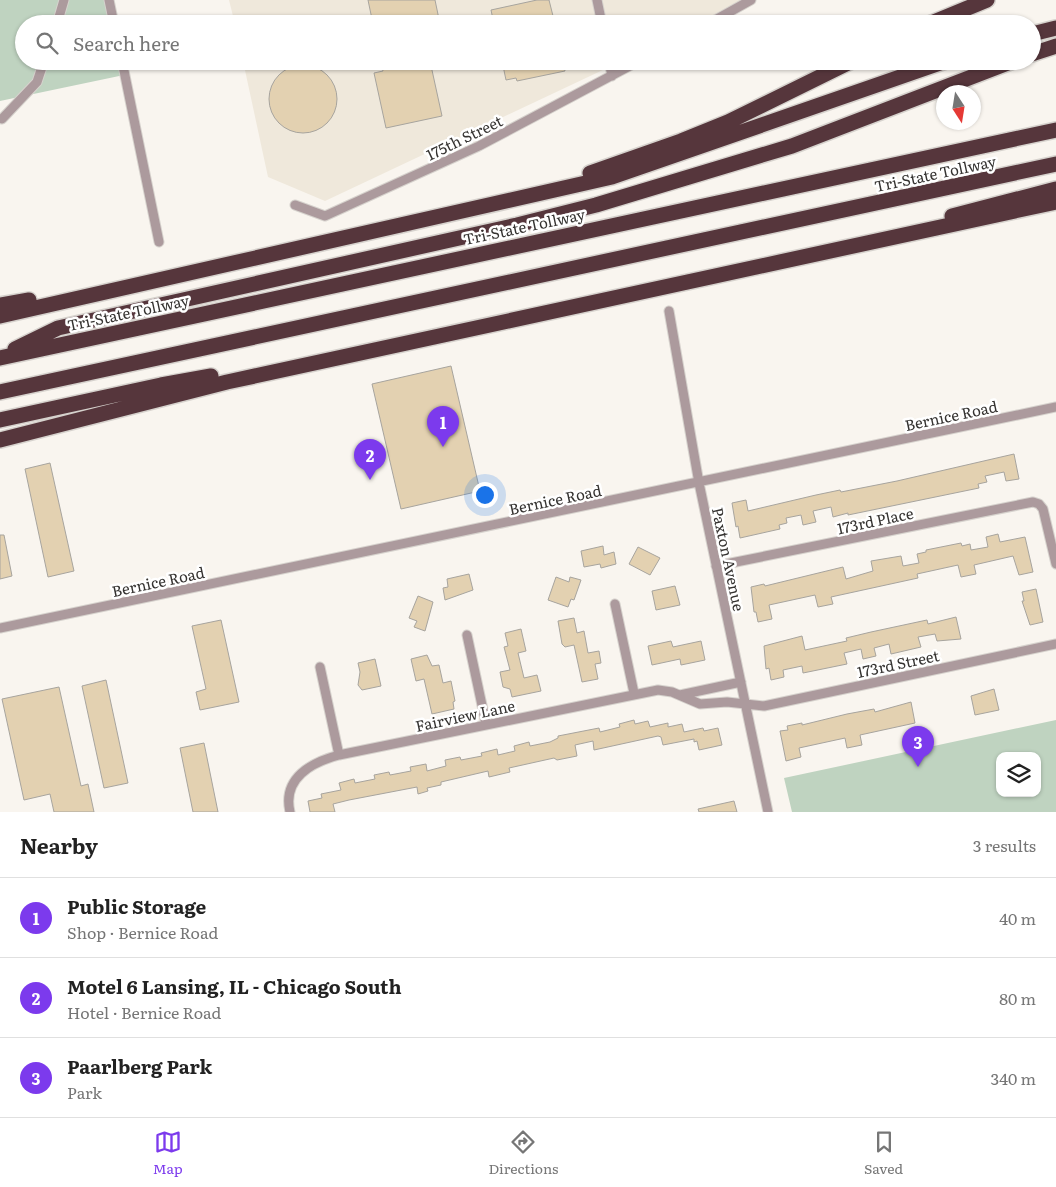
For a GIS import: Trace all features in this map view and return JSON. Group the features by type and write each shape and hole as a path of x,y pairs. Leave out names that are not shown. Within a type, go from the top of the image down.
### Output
{"highway":[{"path":"951,15 987,0"},
{"path":"1041,32 1056,28"},
{"path":"1041,51 1056,46"},
{"path":"489,206 681,141 778,99 834,70"},
{"path":"0,316 612,177 920,70"},
{"path":"0,357 58,328 517,225 675,182 792,146 990,70"},
{"name":"Tri-State Tollway","path":"0,357 1056,130"},
{"name":"Tri-State Tollway","path":"0,392 1056,164"},
{"path":"865,243 982,206 1056,188"},
{"path":"0,440 159,398 367,350 1056,202"},
{"path":"0,305 41,298 100,294"},
{"path":"0,420 161,385 367,350"}],"street":[{"path":"59,15 64,0"},
{"path":"109,0 112,15"},
{"path":"597,0 600,15"},
{"path":"724,15 751,0"},
{"path":"2,119 37,82 41,70"},
{"path":"124,70 159,242"},
{"path":"611,70 612,76"},
{"name":"175th Street","path":"296,205 325,216 479,146 623,70"},
{"name":"Paxton Avenue","path":"669,311 699,483 768,812"},
{"name":"Bernice Road","path":"0,628 1056,407"},
{"name":"173rd Place","path":"716,566 1024,503 1039,504 1046,518 1056,564"},
{"path":"614,604 634,693"},
{"path":"467,635 486,724"},
{"name":"173rd Street","path":"746,705 764,706 1056,644"},
{"path":"320,667 340,755"},
{"name":"Fairview Lane","path":"680,695 741,682"},
{"name":"Fairview Lane","path":"290,812 289,795 293,783 300,774 320,760 340,755 634,693 658,690 680,695 700,704 727,702 746,705"}],"shaded area":[{"path":"229,0 746,0 746,3 720,15 233,15"},
{"path":"245,70 603,70 325,201 268,177"}],"green space":[{"path":"0,0 109,0 112,15 15,15 15,70 123,70 124,75 0,101"},
{"path":"1056,720 1056,812 792,812 784,778"}],"building":[{"path":"368,0 435,0 438,15 371,15"},
{"path":"537,0 549,0 553,15 492,15 491,10"},
{"path":"286,70 320,70 331,80 337,92 335,112 327,123 310,133 290,131 279,123 269,106 271,86"},
{"path":"432,70 442,116 386,128 374,73 383,71"},
{"path":"504,70 565,71 517,81 516,78 506,80"},
{"path":"451,366 480,491 401,509 372,384"},
{"path":"1014,454 1019,479 1006,481 1004,472 985,476 987,482 978,484 979,488 848,515 848,513 833,517 831,507 813,511 816,522 803,525 801,515 786,518 787,523 779,525 780,529 740,538 738,526 736,527 732,503 746,500 748,511 840,490 841,492 897,481"},
{"path":"50,463 74,571 48,577 25,469"},
{"path":"998,534 1000,542 1025,537 1033,572 1019,575 1013,556 974,565 976,574 961,577 958,565 917,574 918,578 831,597 833,604 818,607 815,595 769,605 772,619 758,622 756,612 754,612 751,587 764,584 765,586 843,567 846,579 873,571 871,561 901,556 903,566 919,563 917,554 926,552 926,550 961,543 962,546 970,544 971,550 988,547 986,537"},
{"path":"0,535 4,535 12,576 0,579"},
{"path":"603,546 604,555 614,552 616,564 601,568 600,564 584,567 581,551"},
{"path":"638,547 660,558 650,575 629,564"},
{"path":"469,574 473,590 445,600 443,588 448,587 447,579"},
{"path":"556,577 569,582 570,577 581,580 574,600 571,599 568,607 548,600"},
{"path":"675,586 680,605 656,610 652,591"},
{"path":"1036,589 1043,622 1030,625 1022,601 1024,601 1022,592"},
{"path":"418,596 433,602 425,631 414,627 417,621 409,618"},
{"path":"956,617 961,639 937,641 935,634 918,637 921,647 891,654 889,644 874,648 876,656 863,659 861,649 844,653 847,664 803,673 802,666 783,670 784,677 771,680 769,668 766,669 764,646 802,636 805,650 847,641 846,638 871,632 927,620 928,624"},
{"path":"574,618 577,633 584,631 588,653 599,651 601,663 595,664 598,679 582,682 574,645 565,647 562,644 558,621"},
{"path":"221,620 239,702 200,710 196,692 206,689 192,626"},
{"path":"521,629 526,651 518,653 524,678 537,675 541,691 512,697 510,689 503,687 500,672 510,670 504,647 508,646 505,633"},
{"path":"671,641 673,647 701,641 705,660 681,665 680,659 652,665 648,646"},
{"path":"427,655 432,666 439,665 443,683 451,681 455,701 453,702 454,709 432,714 424,679 416,681 411,659"},
{"path":"375,659 381,686 362,690 358,685 360,672 358,663"},
{"path":"106,680 128,783 104,788 82,686"},
{"path":"59,687 81,786 88,784 94,812 54,812 50,794 24,800 2,699"},
{"path":"994,689 999,710 975,715 971,696"},
{"path":"911,702 915,723 860,735 862,745 847,748 845,738 799,748 801,757 786,761 780,731 788,730 787,726 802,723 802,725 874,709 875,712"},
{"path":"634,720 635,724 648,721 650,727 668,723 668,727 682,724 684,732 703,728 704,731 718,728 722,745 699,750 697,741 694,742 694,739 663,745 661,737 658,736 594,750 593,741 575,745 577,756 557,760 554,758 509,768 510,772 489,777 488,771 441,782 441,785 427,788 428,791 418,794 417,787 349,800 333,804 335,812 310,812 308,801 322,798 321,794 341,790 339,783 354,779 355,783 375,779 374,775 389,772 390,775 411,771 410,767 426,764 427,771 446,766 445,760 460,757 461,760 482,756 481,753 497,749 498,755 515,751 514,746 529,742 530,746 550,742 558,738 558,736 599,728 600,732 620,727 619,724"},
{"path":"204,743 218,812 193,812 180,748"},
{"path":"734,801 737,812 699,812 698,809"}],"place":[{"name":"Public Storage","path":"443,447"},
{"name":"Motel 6 Lansing, IL - Chicago South","path":"370,480"},
{"name":"Paarlberg Park","path":"918,767"}]}
